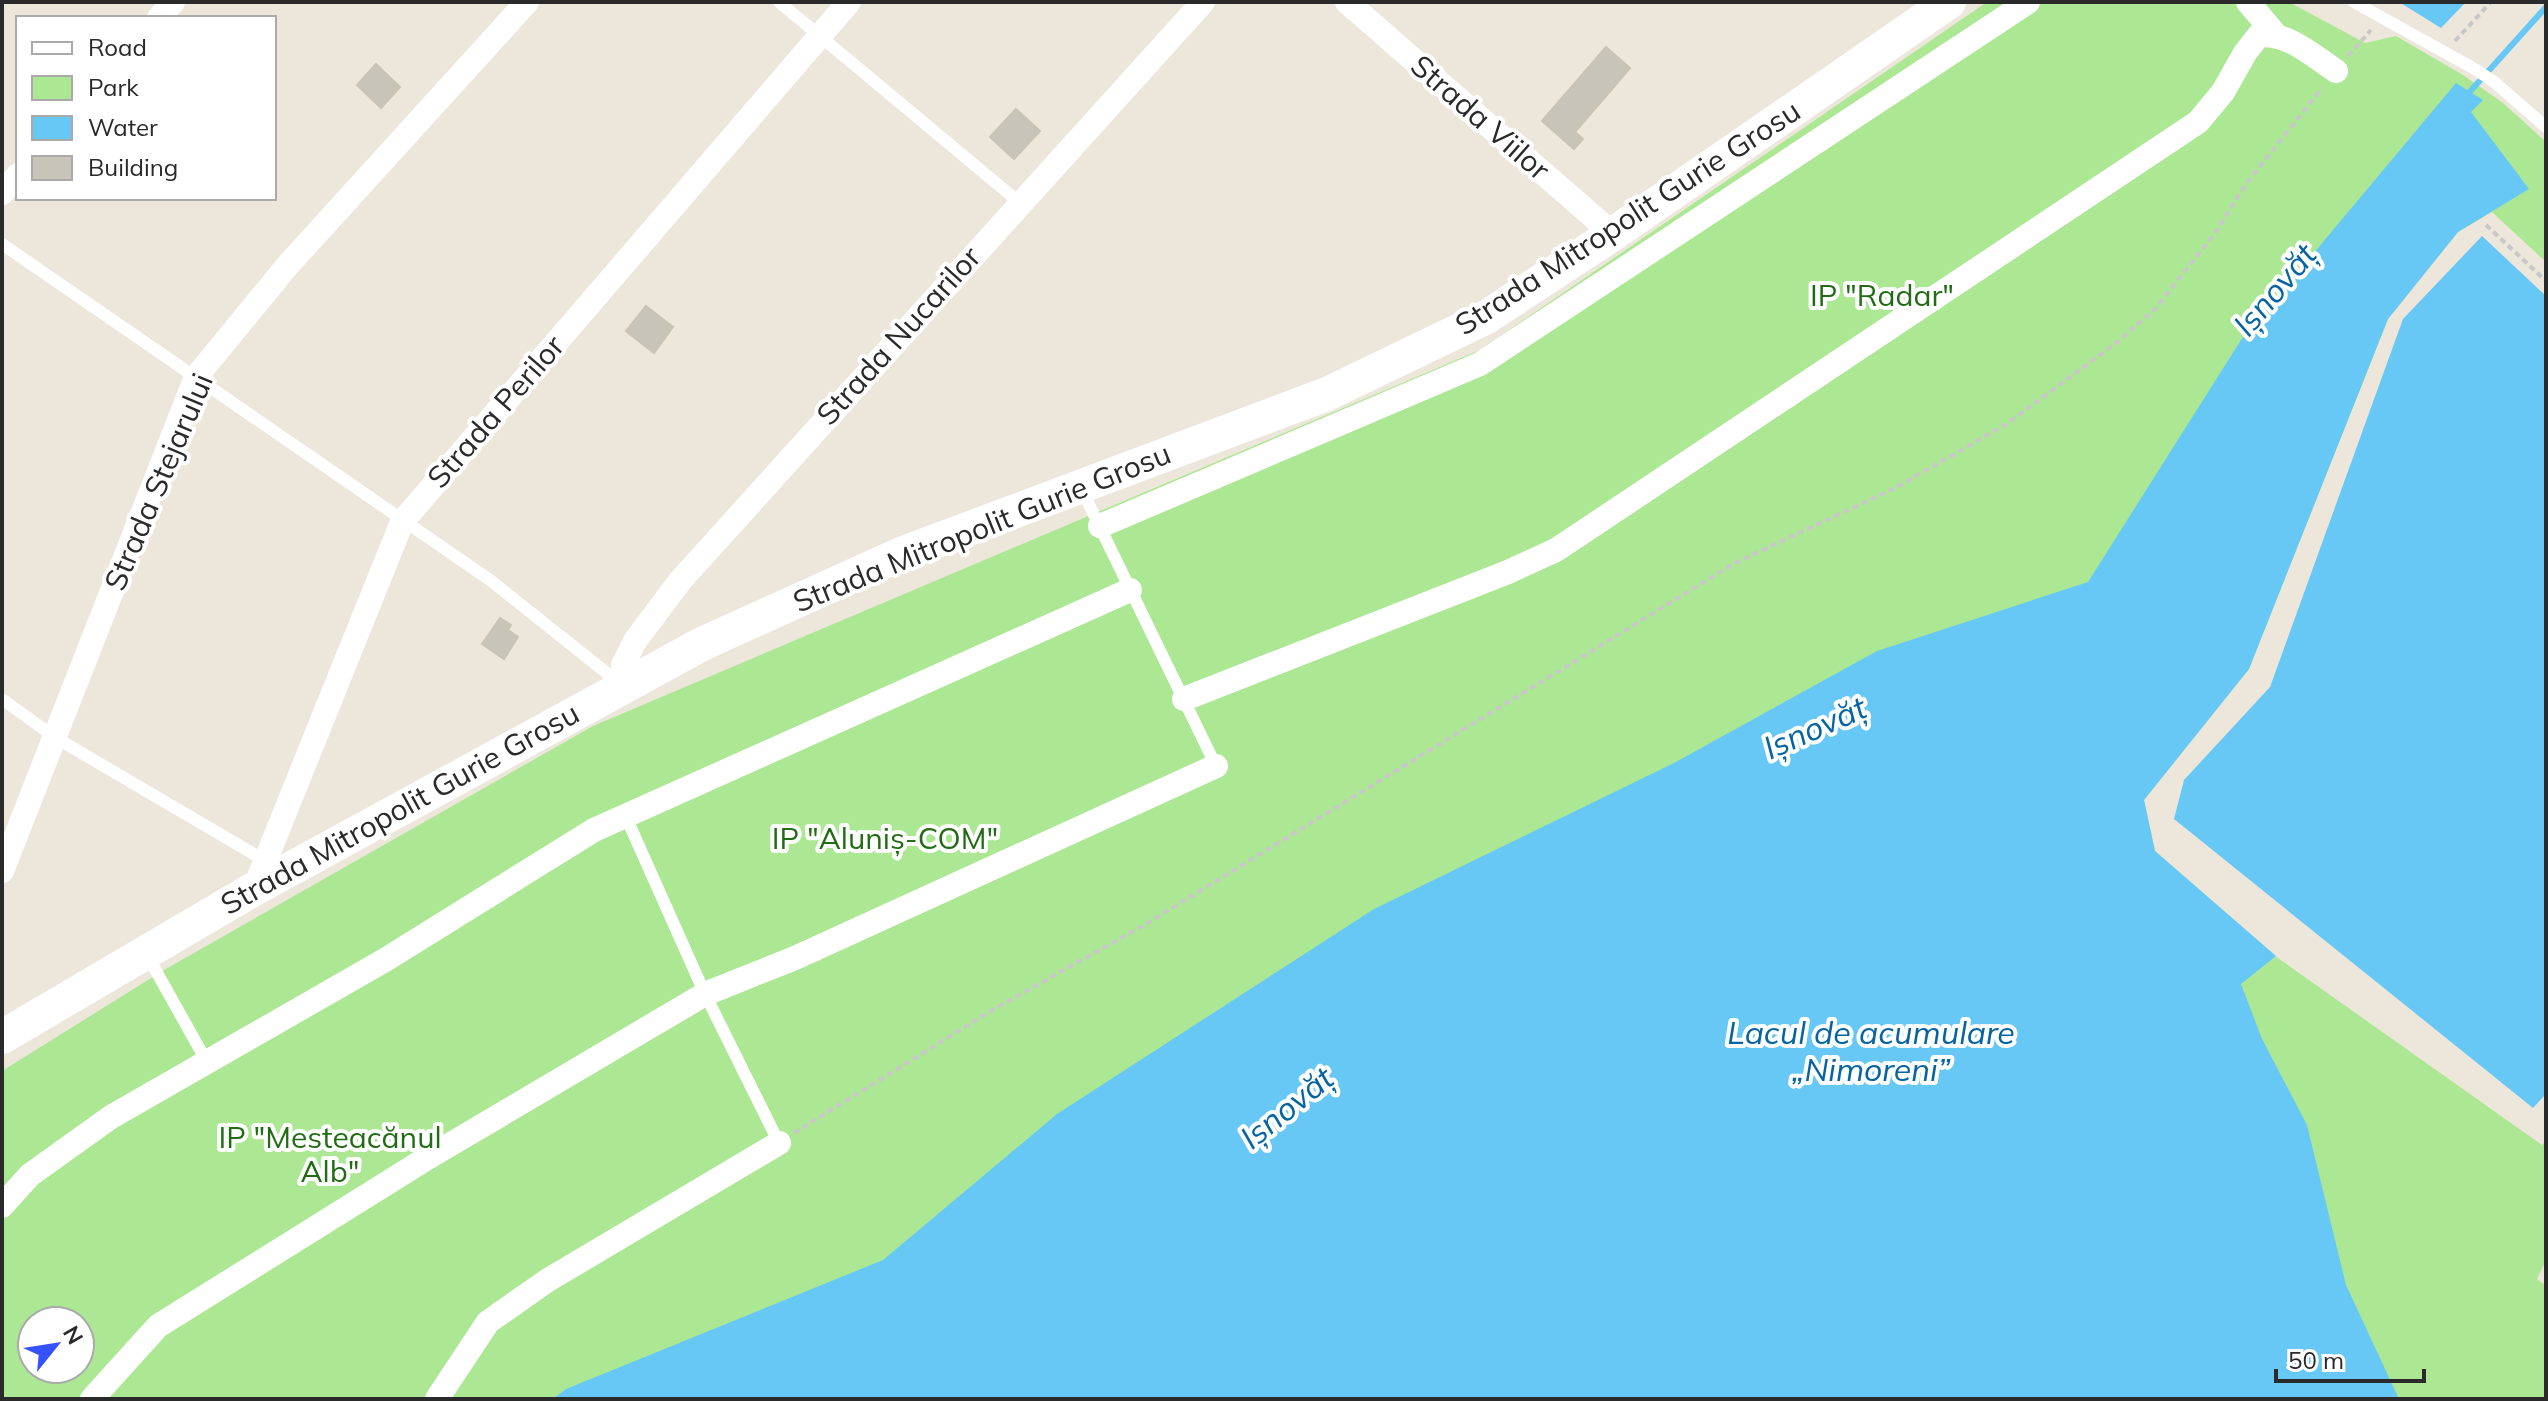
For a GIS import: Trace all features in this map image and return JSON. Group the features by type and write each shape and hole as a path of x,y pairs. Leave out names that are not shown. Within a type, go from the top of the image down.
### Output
{"main road":[{"name":"Strada Mitropolit Gurie Grosu","path":"2,1037 146,953 259,875 702,644 901,554 1327,394 1485,318 1613,234 1940,4"}],"street":[{"name":"Strada Stejarului","path":"2,871 196,377 288,265 527,2"},
{"name":"Strada Perilor","path":"259,875 402,522 849,2"},
{"name":"Strada Nucarilor","path":"623,686 623,665 635,641 680,581 1203,2"},
{"name":"Strada Viilor","path":"1347,2 1613,234"},
{"path":"1100,526 1480,364 2028,2"},
{"path":"2248,2 2275,34 2336,71"},
{"path":"1184,699 1508,572 1556,550 2198,122 2223,92 2259,35 2275,34"},
{"path":"2,193 16,177"},
{"path":"2,1206 30,1175 70,1144 385,960 594,830 1130,590"},
{"path":"92,1399 158,1326 411,1168 705,994 795,958 1216,766"},
{"path":"437,1399 488,1322 548,1280 779,1143"}],"lane":[{"path":"779,2 820,33 1020,203"},
{"path":"2354,2 2493,81 2546,127"},
{"path":"2,244 490,580 623,686"},
{"path":"1080,487 1216,766"},
{"path":"2,699 259,875"},
{"path":"626,817 705,994 779,1143"},
{"path":"146,953 207,1062"}],"path":[{"path":"2445,52 2491,2"},
{"path":"779,1143 994,1009 1159,916 1735,563 1895,488 2005,425 2116,343 2155,309 2215,233 2246,184 2382,17"},
{"path":"2486,225 2546,281"}],"green space":[{"path":"1987,2 2289,2 2365,43 2396,36 2463,75 2503,103 2546,142 2546,262 2492,212 2458,232 2388,319 2249,669 2144,800 2155,851 2275,956 2542,1145 2546,1141 2546,1260 2537,1279 2546,1286 2546,1399 2105,1399 893,1281 592,1399 2,1399 2,1071 164,970 593,726 1480,350"}],"water":[{"path":"2399,2 2466,2 2441,28"},
{"name":"Lacul de acumulare „Nimoreni”","path":"2456,83 2483,100 2471,112 2529,189 2458,232 2388,319 2249,669 2144,800 2155,851 2276,956 2241,984 2262,1039 2307,1125 2346,1285 2399,1399 553,1399 566,1389 883,1260 1057,1114 1374,909 1674,763 1877,651 2088,582 2241,340"},
{"path":"2482,236 2546,296 2546,1094 2533,1108 2174,819 2184,780 2270,687 2403,319"}],"building":[{"path":"1606,47 1630,68 1575,132 1583,139 1574,149 1542,121"},
{"path":"376,64 400,87 381,108 357,85"},
{"path":"1016,109 1040,131 1014,159 990,137"},
{"path":"646,306 673,327 654,353 626,331"},
{"path":"500,618 511,625 508,630 518,637 504,659 482,644"}],"waterway":[{"name":"Ișnovăț","path":"2466,96 2546,7"}],"park label":[{"name":"IP \"Radar\"","path":"1882,296"},
{"name":"IP \"Aluniș-COM\"","path":"885,839"},
{"name":"IP \"Mesteacănul Alb\"","path":"330,1155"}]}
